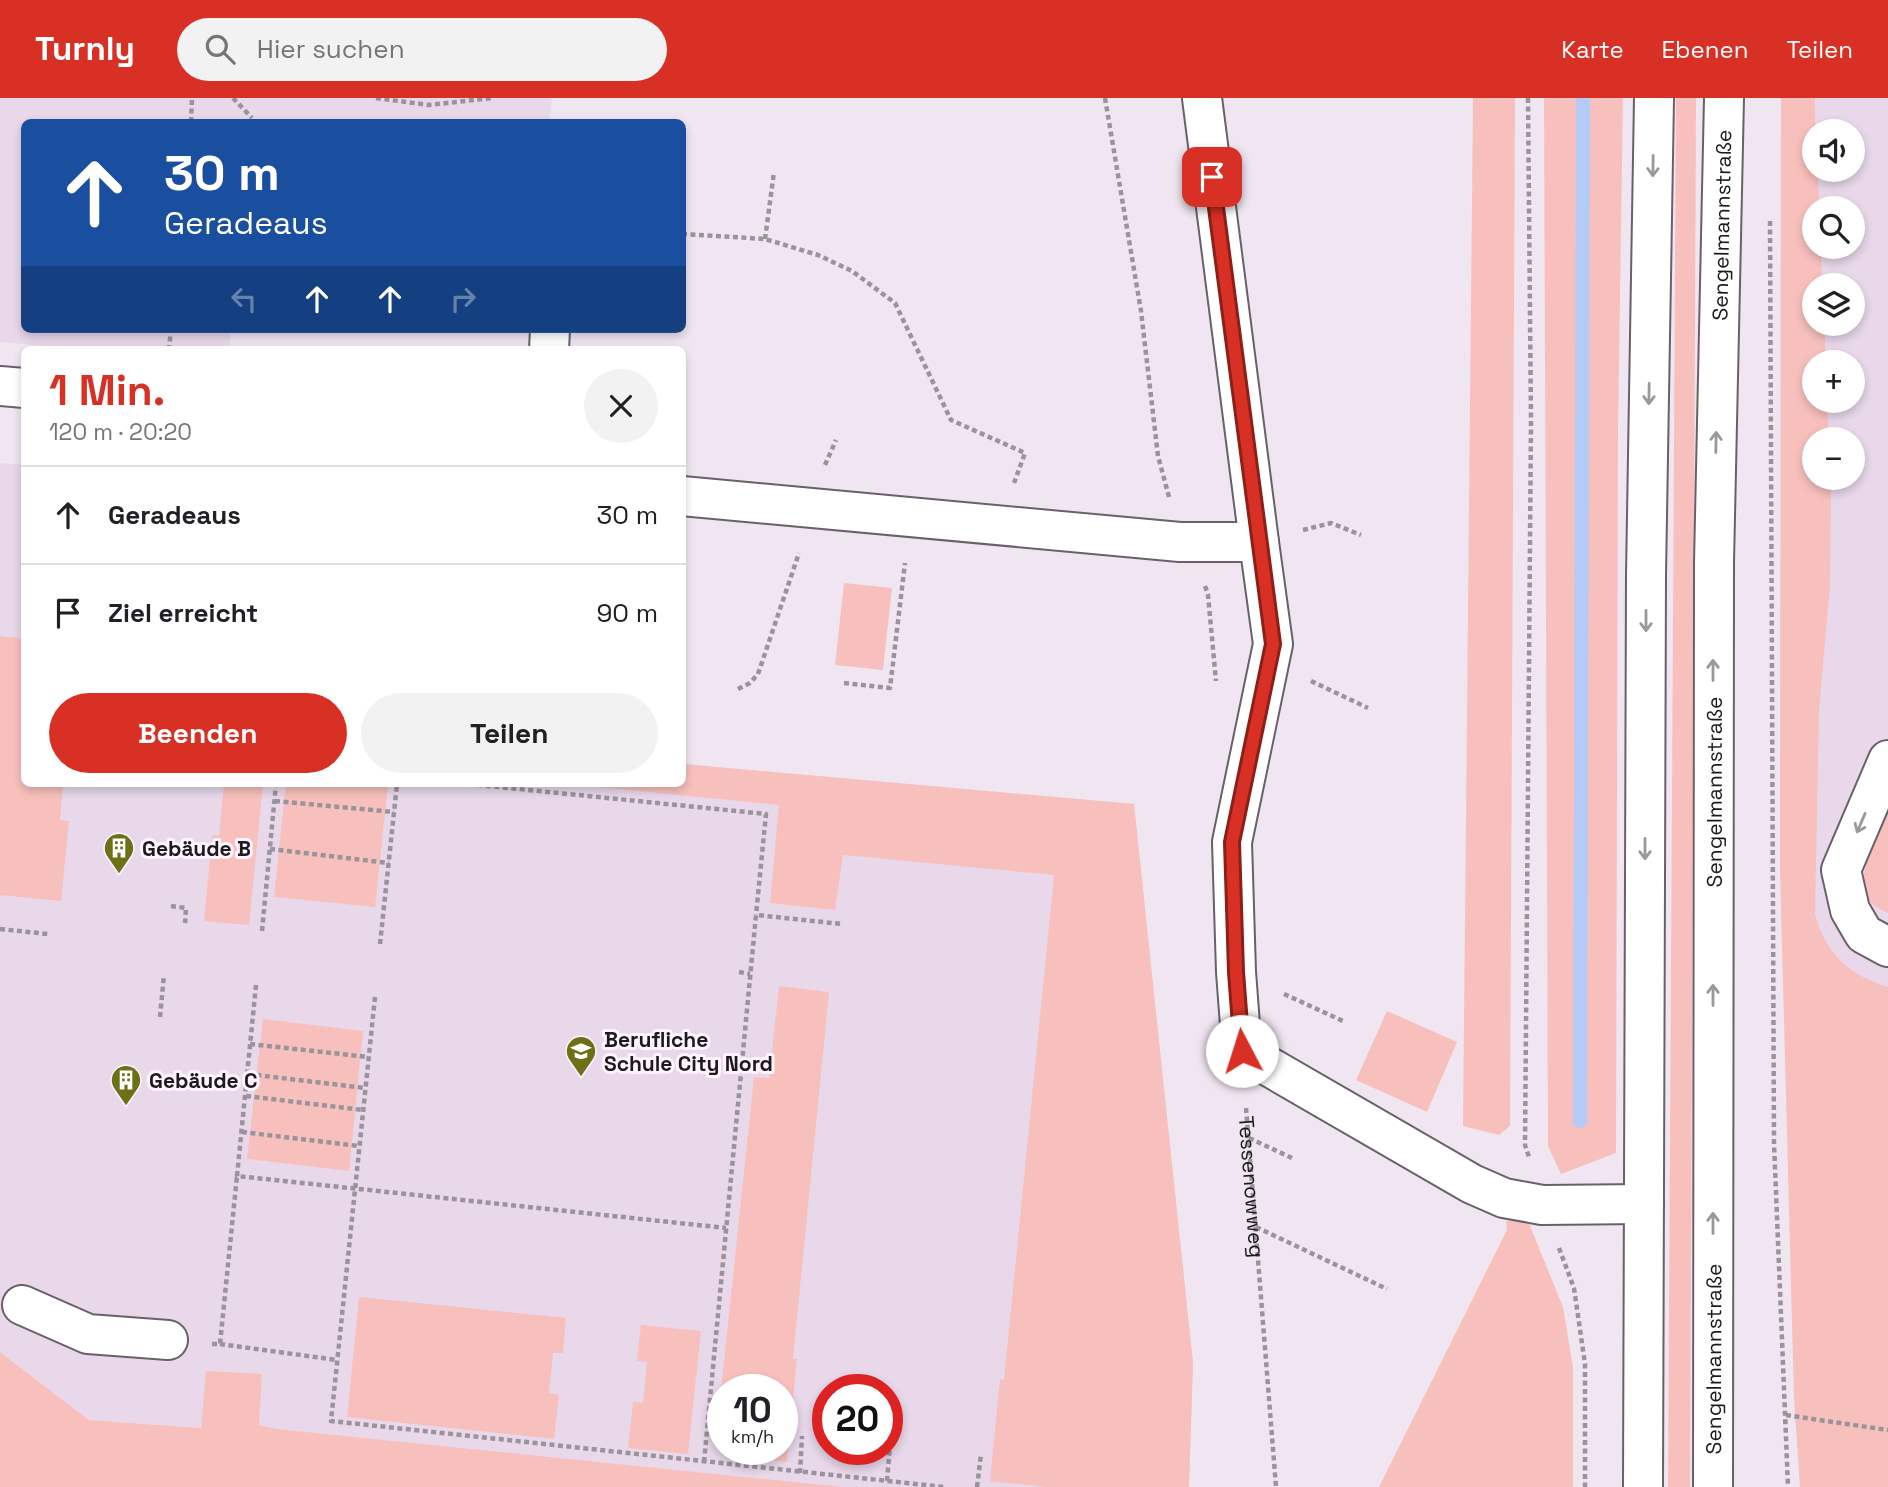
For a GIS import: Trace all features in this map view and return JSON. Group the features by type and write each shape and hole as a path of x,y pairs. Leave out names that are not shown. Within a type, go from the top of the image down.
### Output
{"main road":[{"path":"1202,98 1273,644 1232,842 1236,972 1242,1051 1472,1184 1504,1198 1542,1205 1644,1204"},
{"path":"1643,1487 1646,575 1654,98"},
{"name":"Sengelmannstraße","path":"1713,1487 1714,563 1724,98"},
{"path":"0,386 21,388"},
{"path":"686,496 1180,542 1259,542"},
{"path":"1888,760 1841,870 1850,910 1864,934 1888,947"},
{"path":"22,1305 88,1334 168,1340"}],"path":[{"path":"191,119 192,98"},
{"path":"233,98 252,118"},
{"path":"376,98 429,105 492,98"},
{"path":"1105,98 1142,311 1158,456 1180,542"},
{"path":"1528,98 1531,449 1525,1145 1542,1205 1574,1288 1585,1364 1585,1487"},
{"path":"765,239 774,172"},
{"path":"1770,209 1773,1129 1788,1487"},
{"path":"686,234 765,239 818,254 852,271 895,303 951,420 1025,453 998,525"},
{"path":"738,689 750,684 758,674 802,545 807,507"},
{"path":"844,683 890,688 911,517"},
{"path":"1259,542 1331,523 1362,536"},
{"path":"1273,644 1311,682 1368,708"},
{"path":"262,931 276,787"},
{"path":"380,944 397,787"},
{"path":"499,787 766,814 704,1462"},
{"path":"275,801 394,812"},
{"path":"270,849 389,863"},
{"path":"171,906 186,908 185,923"},
{"path":"756,915 842,924"},
{"path":"0,929 48,934"},
{"path":"739,972 750,974"},
{"path":"1236,972 1343,1021"},
{"path":"160,1017 164,975"},
{"path":"219,1344 256,985"},
{"path":"375,997 331,1421 944,1487"},
{"path":"250,1044 368,1057"},
{"name":"Tessenowweg","path":"1242,1051 1276,1487"},
{"path":"248,1074 365,1088"},
{"path":"246,1096 363,1110"},
{"path":"242,1132 359,1146"},
{"path":"1249,1138 1292,1158"},
{"path":"237,1176 726,1228"},
{"path":"1256,1227 1387,1289"},
{"path":"168,1340 337,1360"},
{"path":"1786,1415 1888,1430"},
{"path":"800,1472 803,1436"},
{"path":"977,1487 981,1454"},
{"path":"887,1481 888,1465"}],"shaded area":[{"path":"0,98 552,98 549,119 21,119 21,333 231,333 229,346 44,346 0,342"},
{"path":"1473,98 1515,98 1510,1126 1499,1135 1463,1126"},
{"path":"1544,98 1623,98 1618,431 1616,1153 1561,1174 1548,1146"},
{"path":"1676,98 1696,98 1690,1487 1668,1487"},
{"path":"1781,98 1888,98 1888,1421 1780,872"},
{"path":"1781,98 1815,98 1815,119 1802,119 1802,182 1818,182 1819,196 1802,196 1802,259 1821,259 1822,273 1802,273 1802,336 1825,336 1825,350 1802,350 1802,413 1828,413 1828,427 1802,427 1802,490 1831,490 1830,586 1819,710 1815,914 1826,941 1841,961 1862,976 1888,987 1888,1487 1800,1487 1794,1398 1780,872"},
{"name":"Berufliche Schule City Nord","path":"0,463 21,465 21,787 686,787 686,764 1134,804 1193,1363 1189,1487 348,1487 258,1425 262,1375 202,1428 89,1420 0,1352"},
{"path":"844,583 892,588 883,670 835,665"},
{"path":"0,636 21,639 21,787 63,787 60,820 69,821 61,901 0,895"},
{"path":"686,764 1134,804 1193,1363 1189,1487 1046,1487 990,1481 1000,1379 1004,1380 1054,875 843,855 835,910 770,903 779,805 599,787 686,787"},
{"path":"224,787 263,787 249,925 204,921 212,836 219,835"},
{"path":"286,787 388,787 375,907 274,897"},
{"path":"1888,812 1888,913 1874,905 1866,894 1864,881 1870,853"},
{"path":"779,986 829,992 793,1359 797,1359 796,1374 723,1374 754,1077 769,1078"},
{"path":"1387,1011 1457,1042 1427,1112 1356,1080"},
{"path":"263,1019 363,1031 349,1171 247,1159"},
{"path":"1506,1221 1528,1221 1563,1307 1573,1367 1573,1487 1379,1487 1507,1230"},
{"path":"359,1297 566,1318 563,1353 553,1353 549,1393 559,1395 554,1439 347,1417"},
{"path":"641,1325 701,1331 688,1454 628,1448 633,1402 643,1403 647,1362 637,1361"},
{"path":"0,1352 89,1420 201,1428 206,1371 262,1374 259,1425 277,1429 842,1487 0,1487"}],"waterway":[{"path":"1580,1121 1583,98"}],"place":[{"name":"Gebäude B","path":"119,875"},
{"name":"Berufliche Schule City Nord","path":"581,1078"},
{"name":"Gebäude C","path":"126,1107"}],"route":[{"path":"1212,177 1273,644 1232,842 1236,972 1242,1051"}]}
